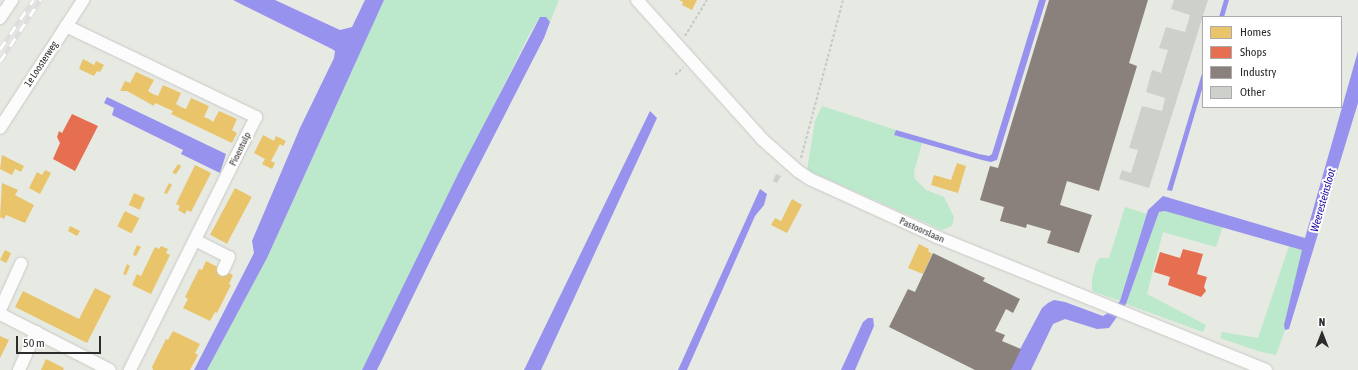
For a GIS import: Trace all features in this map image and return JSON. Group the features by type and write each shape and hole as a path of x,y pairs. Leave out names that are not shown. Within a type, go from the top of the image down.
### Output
{"street":[{"path":"0,18 12,0"},
{"name":"1e Loosterweg","path":"0,128 82,0"},
{"name":"Pastoorslaan","path":"637,0 763,140 798,171 937,237 1266,370"},
{"name":"Pioentulp","path":"66,26 256,117 130,370"},
{"path":"195,240 230,257 223,270"},
{"path":"0,310 21,264"},
{"path":"0,314 110,370"},
{"path":"18,370 36,332"}],"path":[{"path":"677,44 707,0"},
{"path":"798,171 843,0"}],"green space":[{"path":"384,0 559,0 550,22 540,17 530,33 362,370 207,370 267,258"},
{"path":"822,106 896,130 894,135 922,143 914,172 915,179 926,190 944,197 954,217 952,226 942,230 807,170 815,121"},
{"path":"1125,207 1147,214 1120,301 1092,291 1092,279 1096,263 1100,258 1109,258"},
{"path":"1165,211 1223,226 1216,247 1163,232 1147,294 1206,325 1203,332 1126,304 1159,212"},
{"path":"1289,246 1303,250 1284,325 1285,330 1276,355 1261,352 1220,338 1222,332 1258,338"}],"water":[{"path":"233,0 275,0 340,30 352,27 365,0 384,0 267,258 207,370 194,370 254,253 252,241 300,128 334,58 335,51"},
{"path":"1039,0 1046,0 997,160 991,162 982,160 894,135 896,130 979,154 989,156 992,154"},
{"path":"1224,0 1229,0 1224,16 1219,16"},
{"path":"540,17 546,17 550,22 544,38 436,249 377,370 362,370 459,172"},
{"name":"Weeresteinsloot","path":"1358,51 1358,103 1289,329 1285,330 1284,325 1302,250 1165,211 1159,212 1126,304 1109,328 1097,329 1065,319 1053,324 1031,370 1009,370 1042,308 1048,303 1054,300 1065,302 1103,316 1114,309 1120,301 1148,210 1163,196 1305,238"},
{"path":"1202,73 1202,89 1172,191 1167,190"},
{"path":"107,97 226,154 220,173 181,154 183,150 112,115 114,108 104,103"},
{"path":"650,111 657,118 541,370 524,370"},
{"path":"760,189 767,194 764,205 755,216 687,370 678,370"},
{"path":"868,318 873,318 874,326 855,370 841,370 863,322"}],"building: Homes":[{"path":"679,0 697,0 692,10 682,5 683,2"},
{"path":"83,59 94,65 96,61 104,65 100,72 97,71 94,76 79,69"},
{"path":"136,72 154,80 148,91 153,94 158,96 163,85 181,93 176,104 181,107 186,109 191,98 209,106 204,117 213,122 219,111 237,119 232,130 237,133 232,143 171,114 173,111 155,103 154,106 127,91 120,91 125,81 130,83"},
{"path":"263,135 274,141 276,136 286,141 283,146 280,144 271,161 275,163 272,169 262,164 265,159 254,153"},
{"path":"2,155 24,166 21,172 15,169 12,175 0,169"},
{"path":"957,163 966,166 958,193 931,185 934,175 951,180"},
{"path":"178,164 181,166 176,175 172,172"},
{"path":"195,165 211,173 191,212 187,210 185,214 178,210 180,206 176,204"},
{"path":"45,170 51,173 40,194 29,188 37,172 42,175"},
{"path":"2,183 18,190 15,195 34,205 25,223 6,215 4,219 0,217"},
{"path":"169,183 172,185 167,194 164,193"},
{"path":"235,188 252,197 227,244 210,235"},
{"path":"134,193 145,198 140,210 129,205"},
{"path":"792,199 802,205 787,233 771,225 775,218 781,221"},
{"path":"125,211 139,218 132,233 117,226"},
{"path":"70,226 80,231 77,236 68,231"},
{"path":"919,244 929,249 928,251 932,254 923,274 908,268"},
{"path":"137,245 141,247 136,256 133,255"},
{"path":"161,246 168,249 166,253 170,255 151,294 132,285 137,274 141,276 155,247 159,249"},
{"path":"5,250 11,253 6,263 0,260"},
{"path":"206,261 233,275 229,284 231,285 217,313 215,312 210,321 183,308 188,299 185,297 199,269 202,270"},
{"path":"127,264 130,266 126,275 123,274"},
{"path":"95,288 111,296 87,343 15,307 23,291 79,319"},
{"path":"173,331 200,344 195,353 198,355 190,370 153,370 152,367 166,339 168,340"},
{"path":"0,336 9,340 0,358"},
{"path":"46,359 64,368 63,370 41,370"}],"building: Shops":[{"path":"72,114 98,126 75,171 53,159 60,143 57,137 59,131 62,133"},
{"path":"1183,249 1203,254 1197,274 1207,277 1204,287 1206,291 1201,297 1168,285 1170,277 1154,272 1160,252 1180,258"}],"building: Industry":[{"path":"1049,0 1148,0 1129,63 1137,66 1099,191 1067,181 1060,205 1092,215 1079,253 1047,243 1051,231 1027,224 1026,228 1000,221 1004,207 980,200 990,166 998,168"},
{"path":"933,253 985,278 983,281 1020,299 1013,313 1006,309 995,331 1005,335 1002,341 1021,349 1011,370 975,370 889,327 908,289 915,292"}],"building: Other":[{"path":"1174,0 1208,0 1149,188 1119,179 1122,170 1131,173 1138,150 1129,148 1142,106 1162,111 1165,98 1146,92 1152,70 1161,73 1168,50 1159,48 1166,27 1185,32 1190,15 1171,9"},
{"path":"776,174 781,176 777,183 773,181"}],"railway":[{"path":"0,49 33,0"},
{"path":"0,61 40,0"}]}
